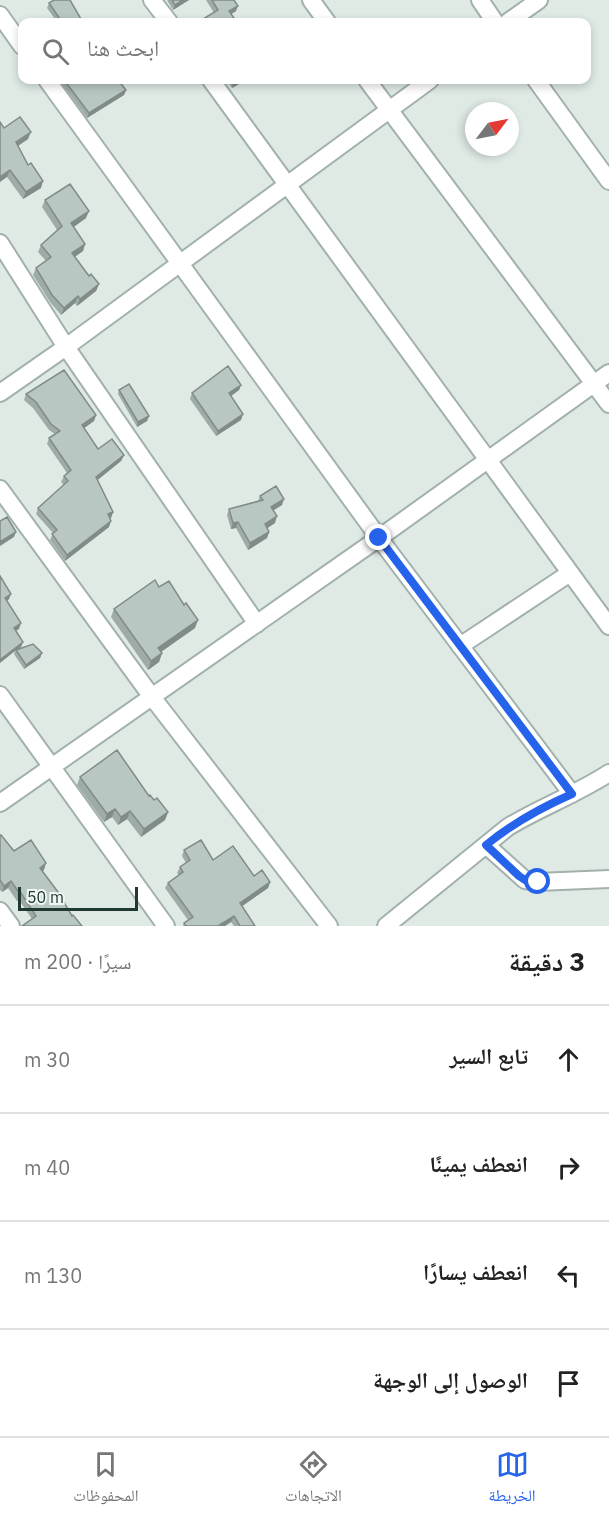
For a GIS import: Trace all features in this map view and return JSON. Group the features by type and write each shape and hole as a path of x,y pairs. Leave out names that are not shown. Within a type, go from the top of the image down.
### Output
{"street":[{"path":"153,0 166,18"},
{"path":"311,0 324,18"},
{"path":"480,0 492,18"},
{"path":"514,18 539,0"},
{"path":"0,15 18,40"},
{"path":"50,84 379,538 572,794"},
{"path":"214,84 609,626"},
{"path":"370,84 609,404"},
{"path":"0,393 424,84"},
{"path":"539,84 609,181"},
{"path":"0,243 6,264 257,624"},
{"path":"0,803 379,538 609,373"},
{"path":"0,489 152,698 329,926"},
{"path":"460,646 570,573"},
{"path":"0,695 166,926"},
{"path":"386,926 508,827 609,773"},
{"path":"486,845 525,880 538,882 609,879"},
{"path":"0,910 11,926"}],"building":[{"path":"54,0 70,0 80,18 59,18 49,3"},
{"path":"172,0 183,0 175,5"},
{"path":"212,0 234,0 238,6 229,11 234,18 205,18 218,10"},
{"path":"67,84 121,84 126,90 89,113"},
{"path":"20,117 31,132 16,142 28,165 31,163 43,181 26,192 10,170 0,177 0,122 4,128"},
{"path":"70,184 89,211 71,223 85,244 72,253 89,276 91,274 99,284 80,299 78,296 64,308 52,295 36,268 51,257 41,245 62,226 45,200"},
{"path":"228,366 241,385 229,393 243,414 218,431 192,393"},
{"path":"64,370 96,415 82,425 98,449 112,439 124,455 96,477 113,512 108,514 111,521 67,555 52,534 57,530 38,508 68,481 64,476 71,470 49,438 60,431 51,424 36,402 26,394"},
{"path":"129,384 149,416 138,422 119,390"},
{"path":"276,486 284,499 271,507 277,516 265,524 269,532 250,543 238,522 233,523 229,509 263,500 260,496"},
{"path":"7,517 16,532 0,542 0,521"},
{"path":"0,576 11,594 5,598 21,623 14,628 23,642 0,660"},
{"path":"155,580 159,587 169,581 184,605 186,603 198,620 158,648 162,653 151,661 114,609"},
{"path":"33,644 42,653 26,665 16,650"},
{"path":"117,750 149,796 154,800 157,798 168,812 144,829 130,811 121,817 115,809 107,814 80,777"},
{"path":"0,835 14,851 31,840 46,863 40,868 72,916 82,926 22,926 36,916 11,881 4,886 0,880"},
{"path":"201,840 213,860 233,846 254,876 262,870 270,882 240,903 255,926 240,926 234,916 218,926 186,926 184,923 193,917 168,883 183,872 180,867 190,860 184,850"}],"route":[{"path":"379,538 572,794 508,827 486,845 519,876 525,880 538,882"}]}
